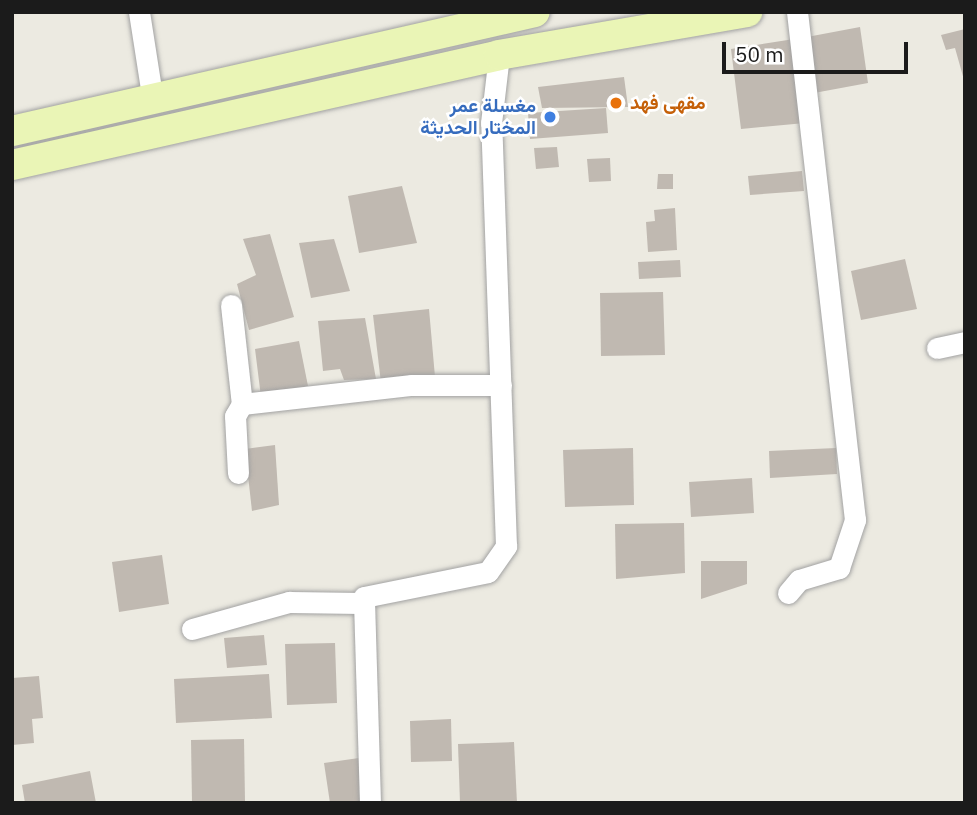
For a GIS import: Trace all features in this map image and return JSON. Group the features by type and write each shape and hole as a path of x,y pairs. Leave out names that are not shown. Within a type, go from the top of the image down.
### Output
{"main road":[{"path":"535,12 454,20 22,128 23,163 499,55 747,12"}],"street":[{"path":"139,12 152,95"},
{"path":"788,593 799,580 839,568 855,520 797,12"},
{"path":"192,629 289,602 361,603 371,593 488,572 500,559 506,547 491,123 499,55"},
{"path":"231,305 242,404 235,416 238,473"},
{"path":"937,348 965,342"},
{"path":"242,404 411,385 501,385"},
{"path":"361,603 370,803"}],"building":[{"path":"860,27 868,83 814,93 807,37"},
{"path":"965,29 964,80 955,48 946,50 941,35"},
{"path":"794,39 805,123 741,129 731,49"},
{"path":"624,77 628,107 542,108 538,87"},
{"path":"606,108 608,133 530,139 528,113"},
{"path":"557,147 559,167 536,169 534,148"},
{"path":"610,158 611,181 589,182 587,159"},
{"path":"802,171 804,191 750,195 748,176"},
{"path":"658,174 673,174 673,189 657,189"},
{"path":"402,186 417,243 359,253 348,196"},
{"path":"675,208 677,250 648,252 646,222 655,221 654,210"},
{"path":"270,234 294,317 249,330 237,284 256,275 243,239"},
{"path":"334,239 350,291 311,298 299,243"},
{"path":"905,259 917,309 861,320 851,271"},
{"path":"680,260 681,277 639,279 638,262"},
{"path":"663,292 665,355 601,356 600,293"},
{"path":"429,309 435,377 381,383 373,315"},
{"path":"365,318 376,379 344,380 340,369 323,371 318,321"},
{"path":"299,341 308,386 261,397 255,349"},
{"path":"275,445 279,505 252,511 245,449"},
{"path":"633,448 634,505 565,507 563,450"},
{"path":"836,448 837,474 770,478 769,451"},
{"path":"752,478 754,513 691,517 689,482"},
{"path":"684,523 685,573 616,579 615,524"},
{"path":"162,555 169,604 119,612 112,562"},
{"path":"701,561 747,561 747,584 701,599"},
{"path":"264,635 267,665 227,668 224,638"},
{"path":"335,643 337,703 287,705 285,644"},
{"path":"269,674 272,718 176,723 174,679"},
{"path":"39,676 43,718 32,719 34,743 12,745 12,678"},
{"path":"451,719 452,761 411,762 410,721"},
{"path":"244,739 245,801 192,802 191,740"},
{"path":"514,742 517,803 460,803 458,744"},
{"path":"359,758 365,803 330,803 324,763"},
{"path":"90,771 96,803 25,803 22,785"}],"place":[{"name":"مقهى فهد","path":"616,103"},
{"name":"مغسلة عمر المختار الحديثة","path":"550,117"}]}
